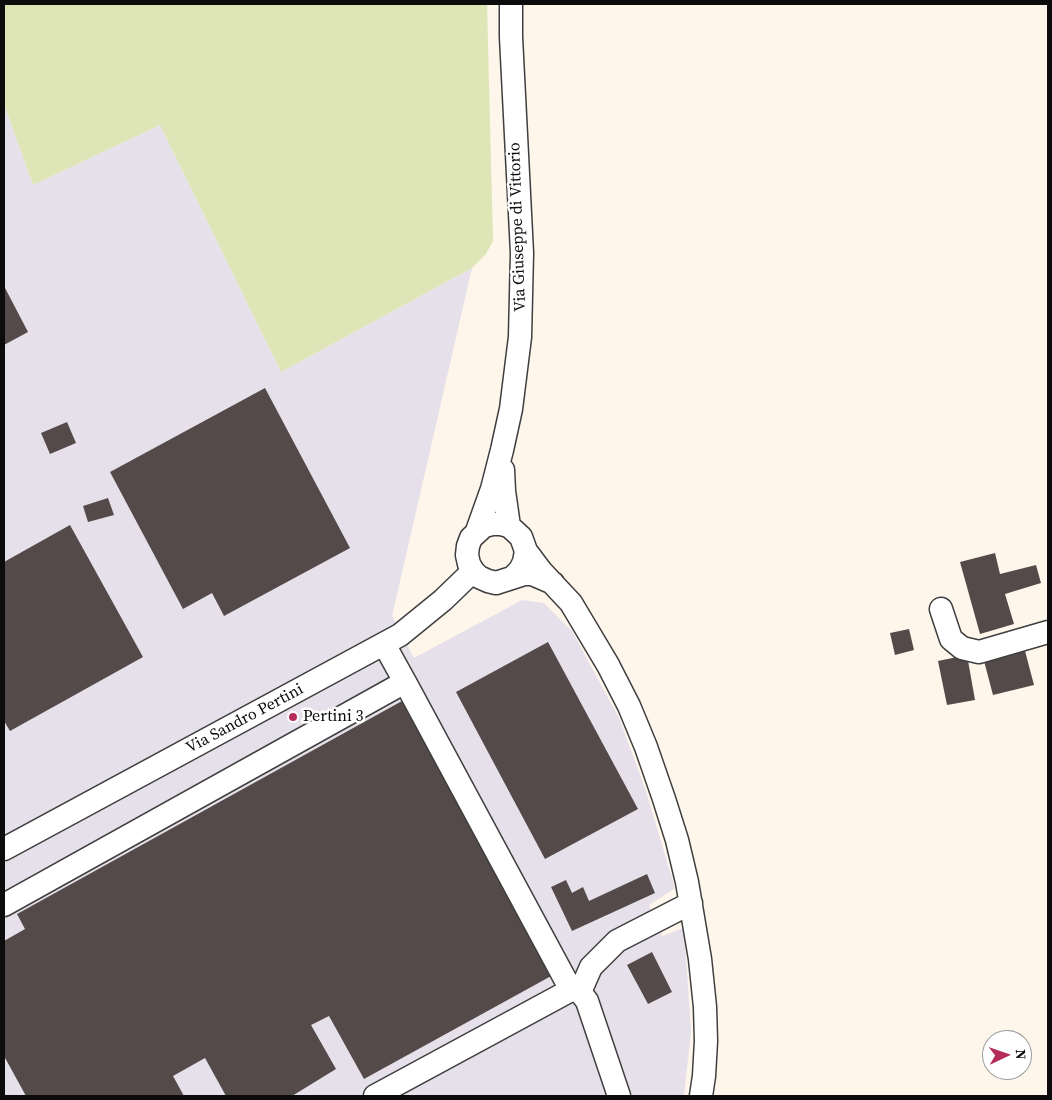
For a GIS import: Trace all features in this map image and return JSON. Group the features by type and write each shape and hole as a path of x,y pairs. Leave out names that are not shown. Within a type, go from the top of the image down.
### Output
{"street":[{"name":"Via Giuseppe di Vittorio","path":"511,4 522,253 522,302 516,377 511,409 492,488 477,531 471,538 468,546 467,555 473,572 488,581 505,581 524,574 532,574 553,584"},
{"name":"Via Giuseppe di Vittorio","path":"502,450 504,491 509,526 521,537 526,551 540,571 571,602 586,626 629,706 646,747 669,815 679,848 691,903 700,958 706,1041 701,1096"},
{"path":"477,531 484,526 492,524 509,526"},
{"path":"513,578 524,562 526,551"},
{"name":"Via Sandro Pertini","path":"4,850 400,636 473,572"},
{"path":"941,609 951,639 962,648 979,652 1048,632"},
{"path":"384,644 576,991 587,1001 619,1096"},
{"path":"4,905 405,682"},
{"path":"375,1096 576,991 591,967 617,941 691,903"}],"shaded area":[{"path":"4,104 33,185 160,125 281,372 472,268 392,616 414,658 522,600 544,603 572,631 619,718 645,788 675,888 649,905 662,936 684,928 691,1031 684,1096 4,1096"}],"green space":[{"path":"4,4 487,4 493,241 486,254 472,268 281,372 160,125 33,185 4,104"}],"building":[{"path":"4,286 28,332 4,345"},
{"path":"265,388 350,548 224,616 212,593 183,609 110,472"},
{"path":"67,422 76,443 50,454 41,433"},
{"path":"108,498 114,515 88,522 83,506"},
{"path":"70,525 143,657 10,731 4,721 4,562"},
{"path":"995,553 1000,574 1036,565 1041,583 1005,594 1014,624 980,634 960,562"},
{"path":"909,629 914,650 895,655 890,633"},
{"path":"548,642 638,809 545,859 456,692"},
{"path":"1025,651 1034,685 993,695 984,661"},
{"path":"967,655 975,700 947,705 938,661"},
{"path":"402,701 553,975 364,1079 329,1016 311,1025 336,1069 292,1096 226,1096 205,1058 173,1076 184,1096 26,1096 4,1056 4,941 25,929 17,914"},
{"path":"647,874 655,893 572,931 551,887 566,880 572,893 583,887 589,901"},
{"path":"652,952 672,992 648,1004 627,965"}],"place":[{"name":"Pertini 3","path":"293,717"}]}
